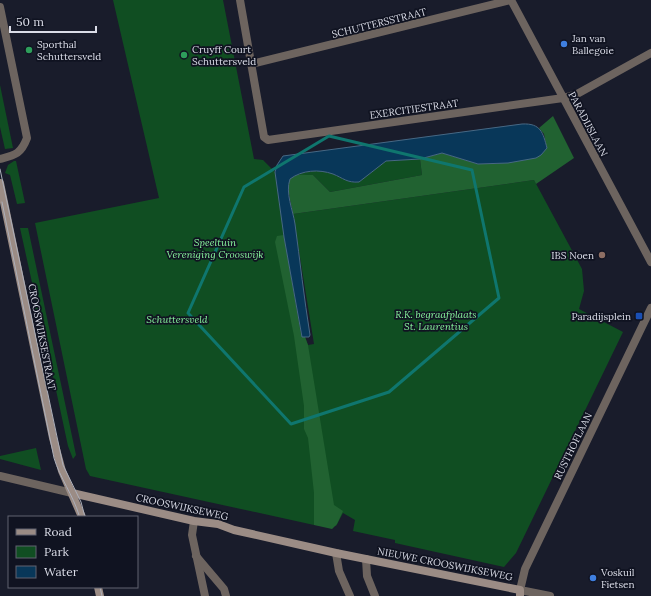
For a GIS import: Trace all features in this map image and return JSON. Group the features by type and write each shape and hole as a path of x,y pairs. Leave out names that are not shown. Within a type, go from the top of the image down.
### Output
{"street":[{"path":"240,0 251,64"},
{"name":"SCHUTTERSSTRAAT","path":"251,64 511,0"},
{"name":"PARADIJSLAAN","path":"511,0 650,257"},
{"path":"0,7 27,138 23,148 15,155 0,158"},
{"name":"EXERCITIESTRAAT","path":"251,64 264,137 268,140 563,98 577,94 651,53"},
{"name":"CROOSWIJKSESTRAAT","path":"0,183 53,438 62,471 82,516"},
{"name":"RUSTHOFLAAN","path":"520,593 525,570 651,308"},
{"name":"CROOSWIJKSEWEG","path":"0,476 194,521 218,524 234,530 336,553"},
{"path":"194,521 192,535 205,596"},
{"path":"336,553 339,571 350,596"},
{"name":"NIEUWE CROOSWIJKSEWEG","path":"336,553 520,593 550,596"},
{"path":"196,555 224,589 226,596"},
{"path":"366,559 367,576 375,596"}],"highlighted area":[{"path":"329,136 472,170 499,298 389,392 291,424 188,313 244,187"}],"green space":[{"path":"113,0 223,0 254,159 263,160 275,172 284,235 302,337 305,337 308,345 314,344 293,214 534,180 582,269 584,291 579,309 623,332 516,553 504,567 395,543 395,540 353,531 355,520 343,513 336,526 314,525 90,476 86,469 35,223 159,198"},
{"path":"0,85 13,148 5,149 0,127"},
{"path":"553,116 574,158 536,184 534,180 293,214 290,200 289,182 294,176 313,175 330,192 422,175 420,159 442,153 478,164 496,164 546,145 544,134 539,128"},
{"path":"420,159 422,175 330,192 313,175 294,176 318,171 333,174 349,181 359,182 386,161"},
{"path":"16,161 25,203 17,204 10,175 5,173 8,165"},
{"path":"20,228 28,228 76,455 73,459 68,446 47,348 39,326 35,307 37,305"},
{"path":"284,235 301,335 305,337 308,345 334,505 343,511 337,524 332,529 314,525 314,493 308,438 304,429 304,406 294,336 275,242 277,236"},
{"path":"36,448 41,470 0,459 0,456"}],"water":[{"path":"522,124 537,127 544,138 547,148 536,158 508,163 478,164 442,153 420,159 386,161 359,182 348,181 328,172 322,171 305,172 290,179 288,190 295,224 310,335 309,337 302,337 284,237 275,172 277,165 283,156"}],"tram line":[{"path":"0,169 63,465 81,502 85,516"},
{"path":"2,202 54,458 79,515"},
{"path":"100,588 102,596"}],"place":[{"name":"Jan van Ballegoie","path":"564,44"},
{"name":"Sporthal Schuttersveld","path":"29,50"},
{"name":"Cruyff Court Schuttersveld","path":"184,55"},
{"name":"IBS Noen","path":"602,255"},
{"name":"Paradijsplein","path":"639,316"},
{"name":"Voskuil Fietsen","path":"593,578"}],"park label":[{"name":"Speeltuin Vereniging Crooswijk","path":"215,248"},
{"name":"Schuttersveld","path":"177,319"},
{"name":"R.K. begraafplaats St. Laurentius","path":"436,320"}]}
